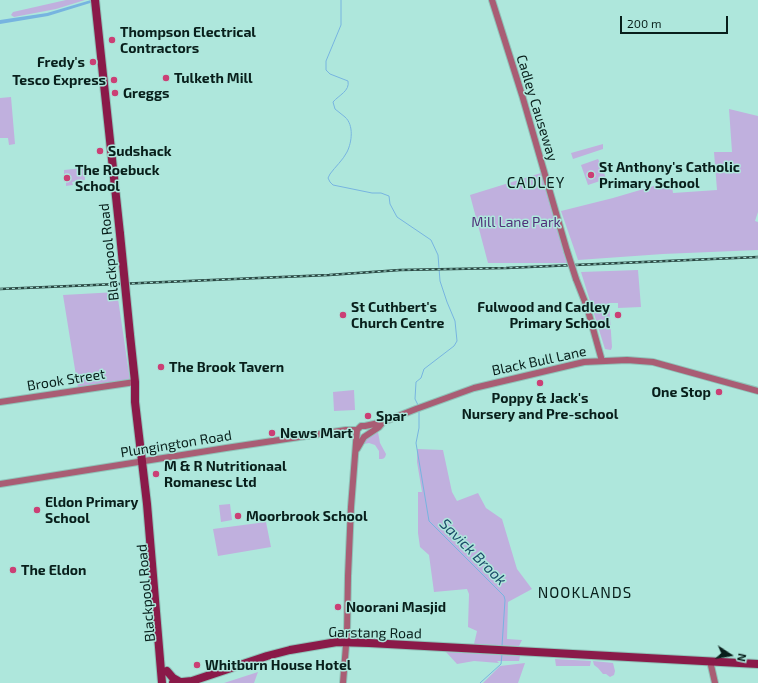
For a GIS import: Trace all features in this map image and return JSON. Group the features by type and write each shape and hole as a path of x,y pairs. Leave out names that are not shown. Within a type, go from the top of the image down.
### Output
{"highway":[{"name":"Blackpool Road","path":"96,4 135,382 140,401 162,683"},
{"name":"Blackpool Road","path":"145,461 168,683"},
{"name":"Garstang Road","path":"181,683 276,654 323,644 347,642 758,664"},
{"path":"167,671 173,678 181,683"}],"street":[{"name":"Cadley Causeway","path":"492,0 524,102 567,251 587,307 602,361"},
{"name":"Black Bull Lane","path":"365,426 383,422 474,388 584,362 640,360 654,362 758,391"},
{"name":"Brook Street","path":"0,402 135,382"},
{"name":"Black Bull Lane","path":"366,435 379,427 383,422"},
{"path":"343,683 347,642 352,488 357,432 359,426 365,426 368,430 356,451"},
{"name":"Plungington Road","path":"0,484 339,431 357,432"},
{"path":"357,432 360,436 366,435"},
{"path":"710,661 715,683"}],"green space":[{"path":"66,0 85,0 56,9 14,17 11,15 13,12"},
{"path":"11,97 15,144 9,145 8,138 0,138 0,98"},
{"path":"729,109 758,116 758,212 755,221 758,222 758,250 663,254 578,260 561,211 664,183 665,188 672,186 673,193 717,190 714,152 732,152"},
{"path":"603,144 603,149 573,159 571,153"},
{"path":"598,159 601,163 606,179 588,185 581,165"},
{"path":"84,168 85,180 72,182 73,185 66,186 64,170"},
{"name":"Mill Lane Park","path":"541,173 567,263 488,263 470,195"},
{"name":"Fulwood and Cadley Primary School","path":"638,270 641,307 618,308 618,303 609,303 612,347 611,350 605,349 581,272"},
{"path":"117,292 130,380 78,388 63,295"},
{"path":"354,390 355,410 334,411 333,392"},
{"path":"378,432 380,443 386,454 382,459 379,459 379,451 375,445 369,443 364,444 367,438"},
{"path":"417,449 443,450 452,492 457,501 478,493 486,508 502,519 517,569 532,589 508,602 507,639 522,640 519,646 474,644 477,631 468,627 469,594 467,589 434,592 429,555 420,547 418,533 418,492 422,492 417,462"},
{"path":"230,504 232,520 221,522 219,505"},
{"path":"266,522 271,547 218,556 213,529"},
{"path":"446,652 520,656 519,661 497,661 499,663 474,661 457,664"},
{"path":"555,659 591,661 590,666 556,666"},
{"path":"593,661 613,663 615,671 614,675 610,677 603,674 594,665"},
{"path":"525,663 518,683 483,683 500,666"},
{"path":"258,672 254,683 224,683"}],"water":[{"path":"91,0 100,0 48,16 0,24 0,20 47,13"}],"waterway":[{"name":"Savick Brook","path":"341,0 341,25 326,61 326,70 330,74 348,81 346,90 333,102 335,109 344,116 350,124 351,139 349,148 345,155 328,178 333,185 372,193 381,193 389,196 390,204 397,217 431,240 438,255 440,281 455,321 457,341 454,346 424,369 421,378 416,382 415,399 418,405"},
{"name":"Savick Brook","path":"419,410 419,428 416,443 429,521 504,596 502,646"},
{"name":"Savick Brook","path":"480,683 501,664 502,654"}],"railway":[{"path":"0,289 329,275 400,270 506,268 758,257"}],"place":[{"name":"Thompson Electrical Contractors","path":"112,40"},
{"name":"Fredy's","path":"93,62"},
{"name":"Tulketh Mill","path":"166,78"},
{"name":"Tesco Express","path":"114,80"},
{"name":"Greggs","path":"115,93"},
{"name":"Sudshack","path":"100,151"},
{"name":"St Anthony's Catholic Primary School","path":"591,175"},
{"name":"The Roebuck School","path":"67,178"},
{"name":"St Cuthbert's Church Centre","path":"343,315"},
{"name":"Fulwood and Cadley Primary School","path":"618,315"},
{"name":"The Brook Tavern","path":"161,367"},
{"name":"Poppy & Jack's Nursery and Pre-school","path":"540,383"},
{"name":"One Stop","path":"719,392"},
{"name":"Spar","path":"368,416"},
{"name":"News Mart","path":"272,433"},
{"name":"M & R Nutritionaal Romanesc Ltd","path":"156,474"},
{"name":"Eldon Primary School","path":"37,510"},
{"name":"Moorbrook School","path":"238,516"},
{"name":"The Eldon","path":"13,570"},
{"name":"Noorani Masjid","path":"338,607"},
{"name":"Whitburn House Hotel","path":"197,665"}],"district":[{"name":"CADLEY","path":"536,183"},
{"name":"NOOKLANDS","path":"585,593"}]}
